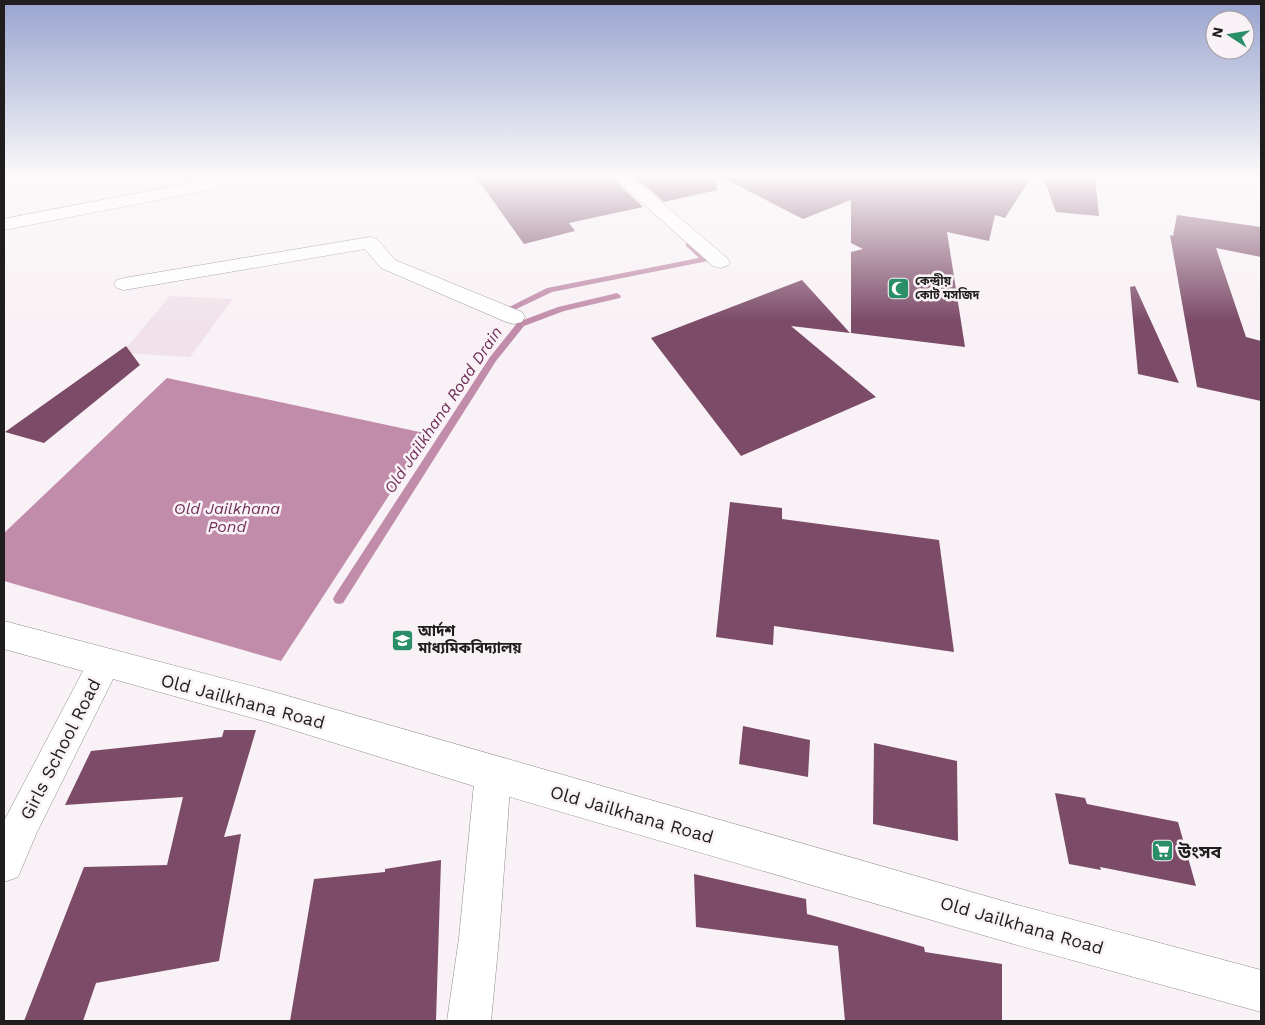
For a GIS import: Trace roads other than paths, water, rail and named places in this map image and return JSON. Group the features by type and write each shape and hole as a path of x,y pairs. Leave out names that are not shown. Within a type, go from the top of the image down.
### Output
{"street":[{"path":"677,225 720,262"},
{"path":"124,284 370,243 388,264 514,317"},
{"name":"Old Jailkhana Road","path":"4,635 267,706 494,774 1010,923 1261,991"},
{"name":"Girls School Road","path":"4,863 24,819 104,662"},
{"path":"469,1021 479,938 494,774"}],"water":[{"name":"Old Jailkhana Pond","path":"167,378 429,434 281,661 4,581 4,533"}],"waterway":[{"name":"Old Jailkhana Road Drain","path":"503,312 550,290 705,259 689,244"},
{"name":"Old Jailkhana Road Drain","path":"339,599 493,359 521,324 561,309 617,296"}],"place":[{"name":"কেন্দ্রীয় কোট মসজিদ","path":"899,288"},
{"name":"আর্দশ মাধ্যমিকবিদ্যালয়","path":"402,640"},
{"name":"উংসব","path":"1162,851"}]}
